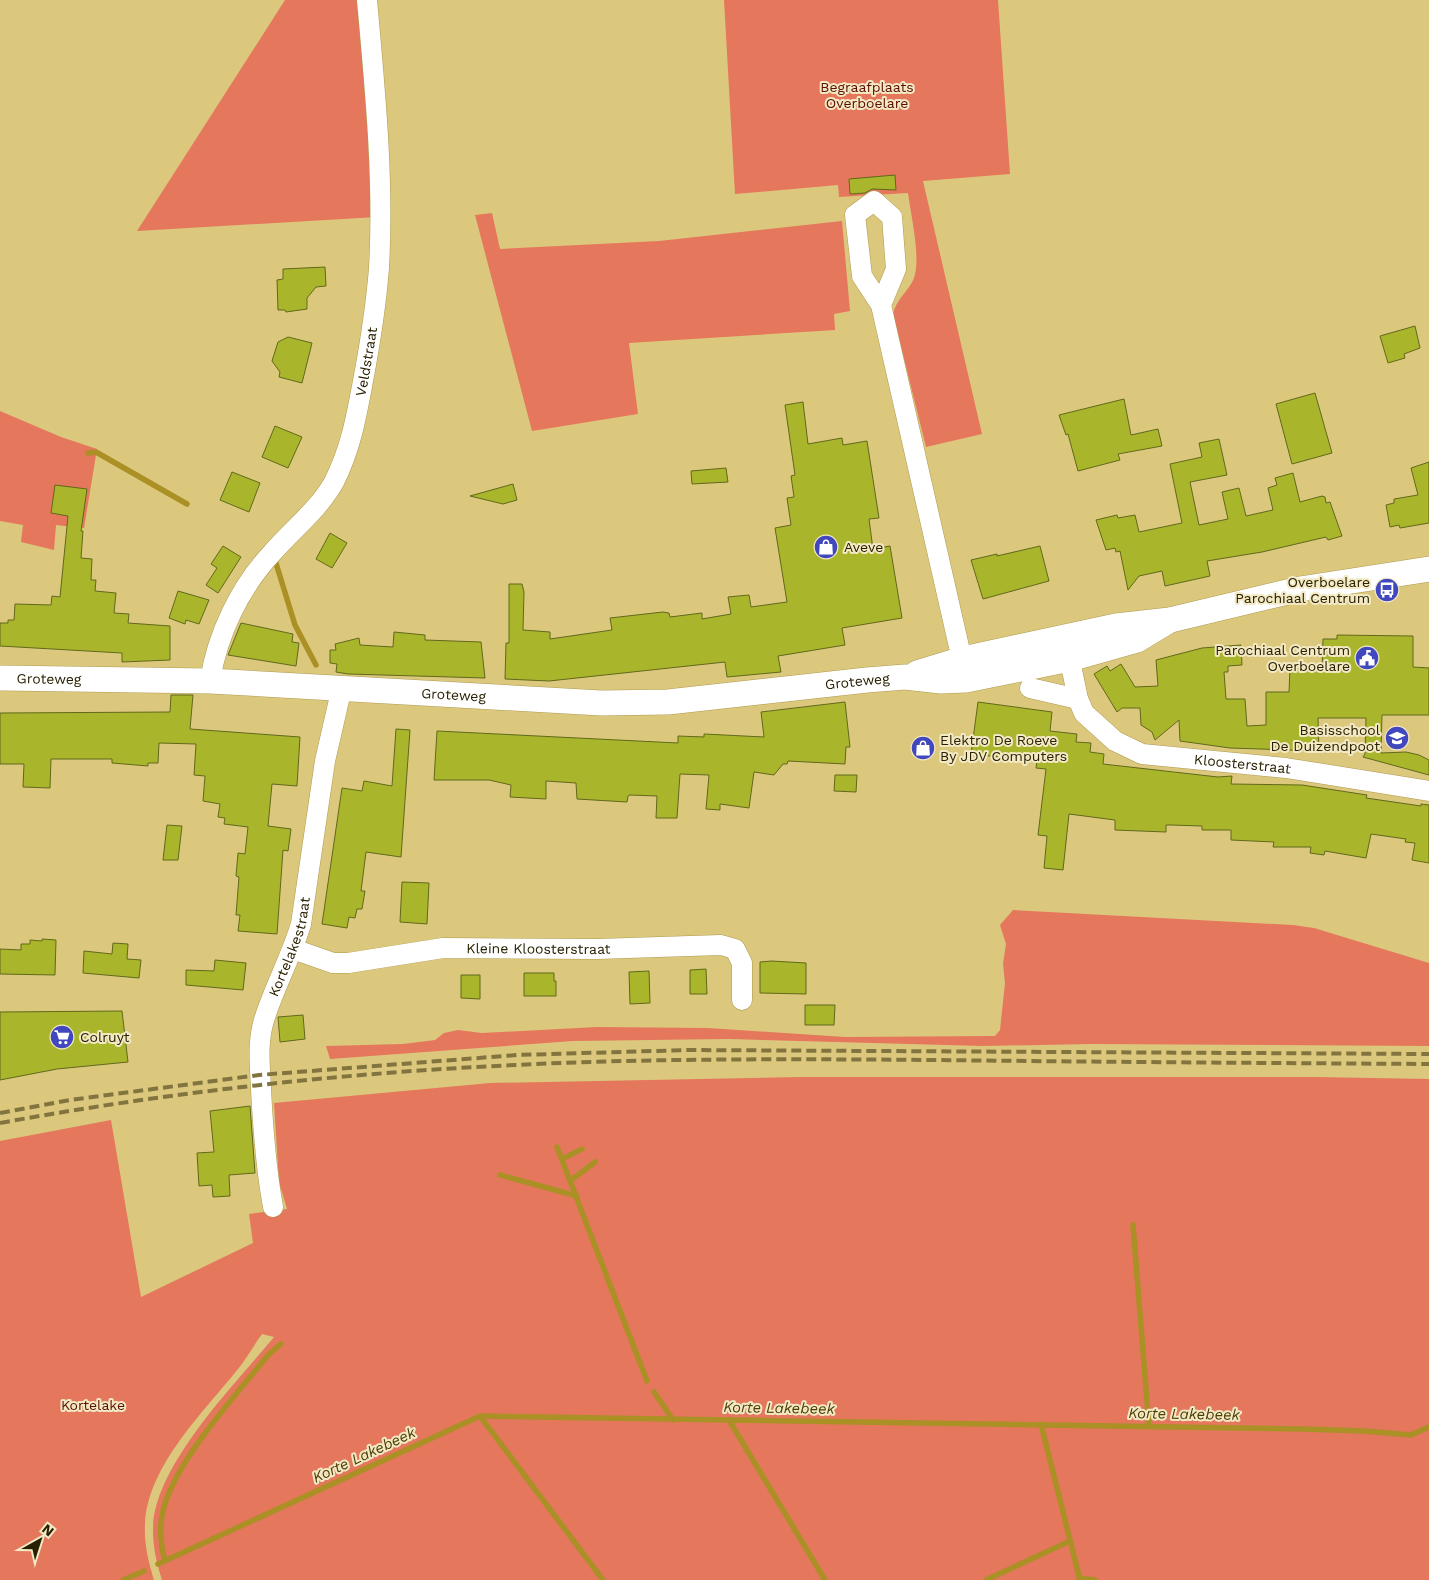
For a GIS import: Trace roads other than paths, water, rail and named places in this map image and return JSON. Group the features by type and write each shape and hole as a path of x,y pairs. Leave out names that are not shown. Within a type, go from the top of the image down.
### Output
{"main road":[{"name":"Groteweg","path":"0,678 210,681 601,703 668,702 965,669 1067,649 1116,626 1170,620 1300,589 1429,569"}],"street":[{"name":"Veldstraat","path":"210,681 213,659 226,625 243,592 270,555 320,502 333,483 350,447 369,348 379,269 380,188 367,0"},
{"path":"882,305 965,669"},
{"name":"Kloosterstraat","path":"1067,649 1078,699 1084,713 1097,727 1115,741 1142,754 1286,768 1429,791"},
{"name":"Kortelakestraat","path":"273,1207 265,1159 260,1075 260,1038 264,1021 293,950 301,924 325,761 342,687"},
{"path":"1030,688 1078,699"},
{"name":"Kleine Kloosterstraat","path":"293,950 333,963 348,963 443,948 590,949 721,945 735,949 742,963 742,1000"}],"waterway":[{"path":"88,453 96,452 187,504"},
{"path":"275,560 295,625 316,665"},
{"path":"557,1147 647,1381"},
{"path":"562,1159 582,1149"},
{"path":"570,1181 595,1162"},
{"path":"500,1175 577,1196"},
{"path":"1133,1225 1149,1427"},
{"path":"165,1561 162,1550 161,1522 168,1496 178,1475 191,1453 223,1410 269,1354 281,1344"},
{"path":"654,1392 673,1420"},
{"path":"480,1416 603,1580"},
{"name":"Korte Lakebeek","path":"158,1564 480,1416 1303,1429 1411,1435 1429,1427"},
{"path":"729,1420 825,1580"},
{"path":"1041,1424 1080,1580"},
{"path":"986,1580 1070,1541"},
{"name":"Korte Lakebeek","path":"123,1580 144,1571"},
{"path":"1079,1578 1095,1580"}],"railway":[{"path":"0,1113 70,1100 259,1075 517,1055 688,1050 1429,1054"},
{"path":"0,1123 128,1102 256,1085 385,1073 568,1063 780,1059 1429,1064"}],"place":[{"name":"Aveve","path":"826,547"},
{"name":"Overboelare Parochiaal Centrum","path":"1387,590"},
{"name":"Parochiaal Centrum Overboelare","path":"1367,658"},
{"name":"Basisschool De Duizendpoot","path":"1397,738"},
{"name":"Elektro De Roeve By JDV Computers","path":"923,748"},
{"name":"Colruyt","path":"62,1037"}],"park label":[{"name":"Begraafplaats Overboelare","path":"867,95"},
{"name":"Kortelake","path":"93,1405"}]}
